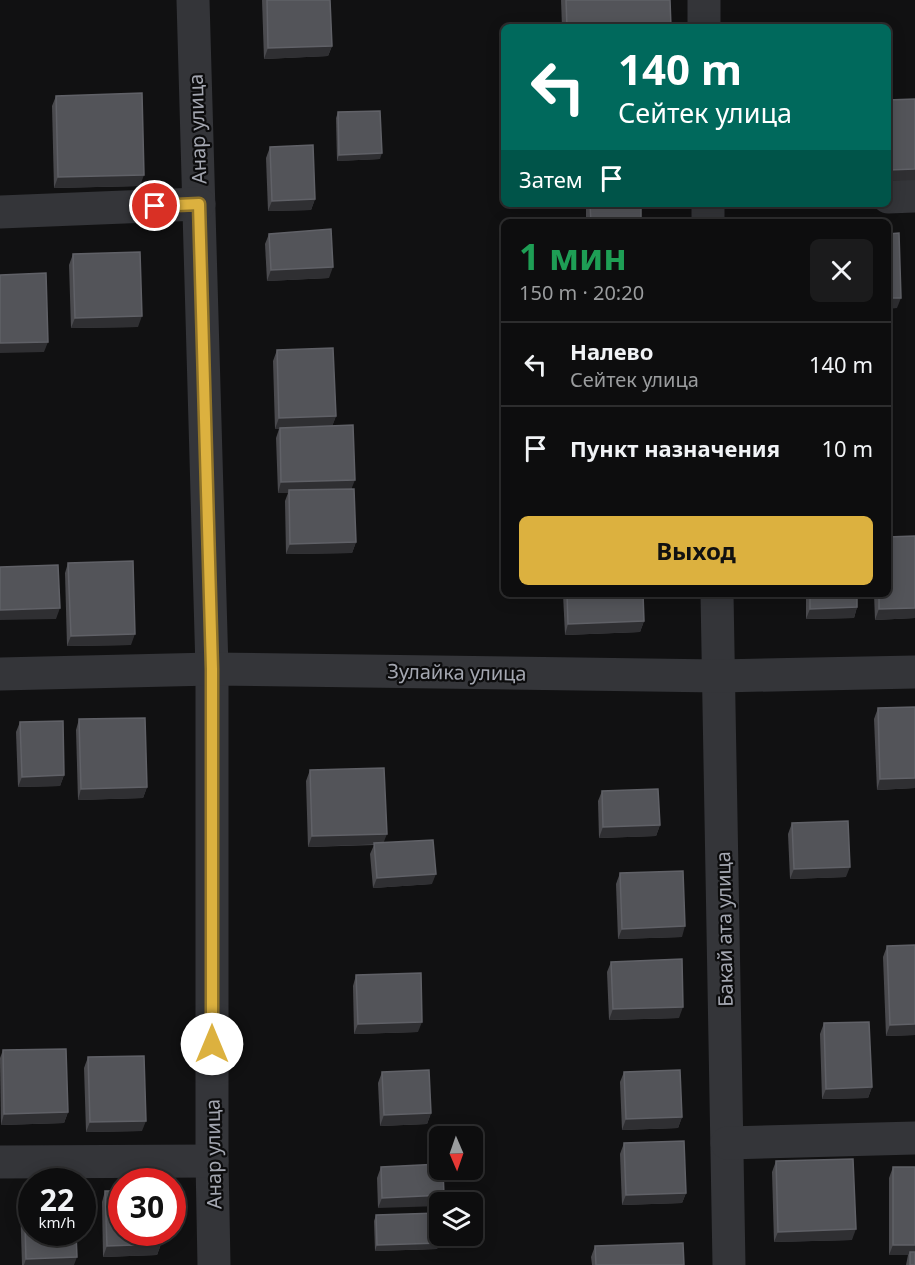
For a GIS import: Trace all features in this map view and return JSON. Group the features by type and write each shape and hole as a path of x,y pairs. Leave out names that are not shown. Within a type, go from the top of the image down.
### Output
{"street":[{"name":"Анар улица","path":"193,0 212,669 214,1265"},
{"path":"704,0 704,24"},
{"path":"891,197 915,196"},
{"path":"0,212 199,204"},
{"name":"Бакай ата улица","path":"717,597 729,1265"},
{"name":"Зулайка улица","path":"0,674 212,669 719,676 915,672"},
{"path":"727,1143 915,1138"},
{"path":"0,1162 212,1161"}],"building":[{"path":"267,0 330,0 332,46 268,48"},
{"path":"566,0 670,0 671,24 567,24"},
{"path":"142,93 144,175 58,177 56,96"},
{"path":"915,99 915,169 891,170 891,100"},
{"path":"380,111 382,153 339,155 338,112"},
{"path":"313,145 315,199 272,201 270,147"},
{"path":"590,207 641,207 641,219 591,219"},
{"path":"331,229 333,267 271,270 269,234"},
{"path":"899,233 901,298 891,298 891,234"},
{"path":"140,252 142,316 75,318 73,254"},
{"path":"46,273 48,342 0,343 0,275"},
{"path":"333,348 336,416 279,418 277,350"},
{"path":"353,425 355,480 281,482 280,428"},
{"path":"354,489 356,542 290,544 289,490"},
{"path":"915,536 915,608 879,609 879,597 891,597 891,537"},
{"path":"133,561 135,634 71,636 68,563"},
{"path":"58,565 60,608 0,610 0,567"},
{"path":"567,597 643,597 644,621 568,624"},
{"path":"810,597 857,597 857,607 810,609"},
{"path":"915,707 915,778 880,779 878,708"},
{"path":"145,718 147,787 81,789 79,719"},
{"path":"63,721 64,775 22,777 20,722"},
{"path":"384,768 387,834 312,836 310,770"},
{"path":"658,789 660,825 603,827 602,791"},
{"path":"848,821 850,867 794,869 792,823"},
{"path":"433,840 436,874 377,878 374,843"},
{"path":"683,871 685,926 622,929 620,873"},
{"path":"915,945 915,1024 890,1025 887,946"},
{"path":"682,959 683,1007 613,1009 611,962"},
{"path":"421,973 422,1022 358,1024 356,975"},
{"path":"869,1022 872,1087 826,1089 824,1023"},
{"path":"66,1049 68,1112 4,1114 3,1050"},
{"path":"144,1056 146,1121 90,1122 88,1057"},
{"path":"429,1070 431,1113 384,1115 382,1072"},
{"path":"680,1070 682,1117 626,1119 624,1072"},
{"path":"684,1141 686,1193 626,1195 624,1143"},
{"path":"853,1159 856,1229 778,1232 776,1161"},
{"path":"429,1165 429,1180 443,1180 444,1192 429,1192 429,1196 382,1198 381,1167"},
{"path":"893,1167 915,1167 915,1245 893,1245"},
{"path":"105,1191 108,1191 107,1246"},
{"path":"429,1213 429,1243 377,1245 376,1215"},
{"path":"683,1243 684,1265 596,1265 595,1246"},
{"path":"26,1246 77,1246 77,1257 26,1259"},
{"path":"910,1252 915,1252 915,1265 910,1265"}],"route":[{"path":"155,206 199,204 212,669 212,1044"}]}
